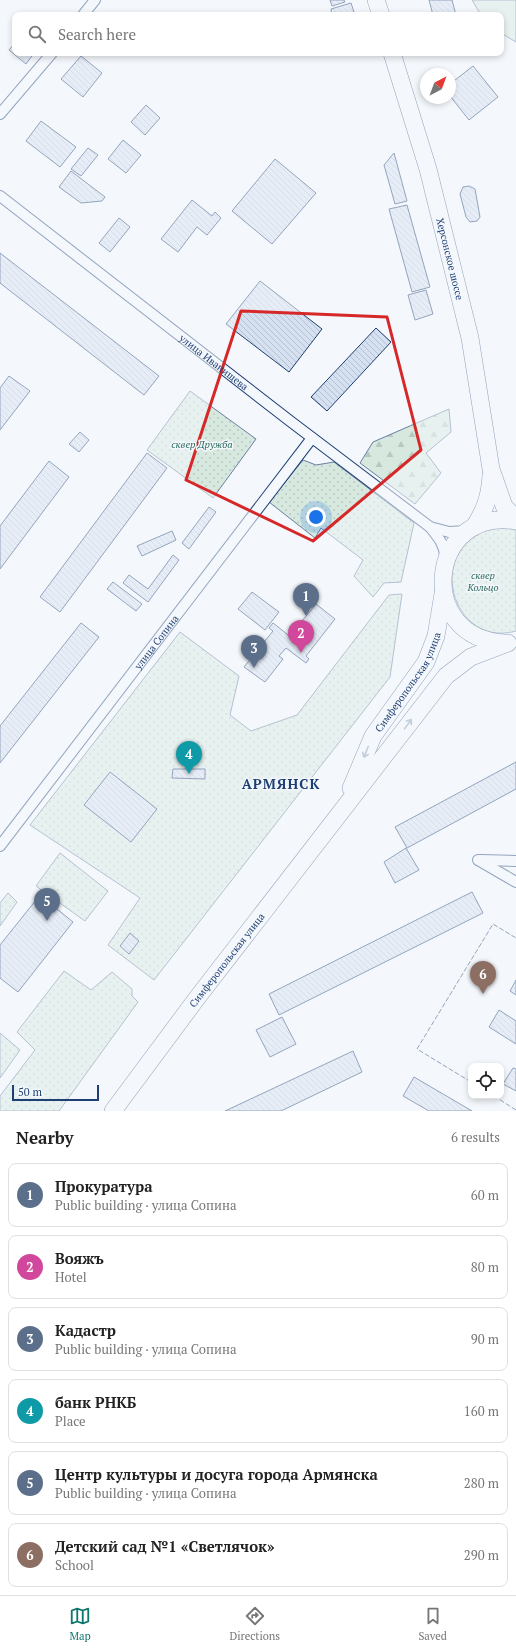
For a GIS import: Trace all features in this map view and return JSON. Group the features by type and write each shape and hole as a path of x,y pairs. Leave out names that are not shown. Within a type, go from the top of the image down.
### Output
{"highway":[{"path":"376,0 380,12"},
{"name":"Херсонское шоссе","path":"393,56 428,169 470,338 491,469 504,506 516,520"},
{"name":"Херсонское шоссе","path":"445,562 451,550 471,529 486,506 490,490 491,469"},
{"path":"471,529 496,520 516,520"},
{"path":"445,562 442,578 443,594 451,613 465,630 478,638 493,642 512,642"},
{"name":"Симферопольская улица","path":"341,810 373,736 426,662 436,636 443,594"},
{"name":"Симферопольская улица","path":"113,1111 187,1010 446,676 471,657 512,642"}],"street":[{"path":"85,12 95,0"},
{"path":"0,114 49,56"},
{"name":"улица Иванищева","path":"0,196 312,438 430,527 443,545 446,552 445,562"},
{"name":"улица Сопина","path":"0,846 312,438"},
{"name":"улица Иванищева","path":"430,527 449,532 471,529"},
{"path":"516,861 478,860 516,882"}],"highlighted area":[{"path":"241,311 387,317 421,450 313,541 186,480"}],"green space":[{"path":"472,0 516,0 516,42 504,35 504,12 479,12"},
{"name":"сквер Дружба","path":"190,391 256,439 213,498 147,450"},
{"path":"449,409 451,432 426,453 441,473 415,504 360,463 373,442"},
{"path":"303,460 316,465 334,462 414,523 401,582 384,583 373,597 354,576 363,560 321,528 315,538 269,502"},
{"name":"сквер Кольцо","path":"495,528 516,530 516,631 494,633 476,626 463,612 454,595 452,576 457,557 468,541 488,530"},
{"path":"402,594 390,677 154,980 108,945 140,898 30,825 180,632 239,676 230,715 251,731 297,715 389,595"},
{"path":"60,853 108,891 85,921 36,886"},
{"path":"8,893 17,902 0,926 0,903"},
{"path":"64,971 91,990 112,972 132,989 132,996 138,1002 59,1111 0,1111 0,1096 35,1050 17,1032"},
{"path":"0,1033 20,1050 0,1078"}],"building":[{"path":"330,0 344,0 345,2 332,6"},
{"path":"429,0 452,0 455,12 432,12"},
{"path":"351,3 354,12 332,12 331,9"},
{"path":"16,56 32,56 26,64"},
{"path":"81,56 102,73 83,97 61,79"},
{"path":"473,66 498,97 469,120 456,104 456,79"},
{"path":"146,105 160,118 145,135 131,122"},
{"path":"41,121 76,147 60,167 26,141"},
{"path":"123,140 141,155 126,173 108,159"},
{"path":"88,148 98,155 81,176 71,169"},
{"path":"394,153 407,201 395,204 384,165"},
{"path":"275,159 316,193 272,244 232,211"},
{"path":"71,171 105,197 102,201 81,203 59,187"},
{"path":"469,186 475,189 480,217 477,221 470,222 466,217 460,194 463,187"},
{"path":"192,200 212,216 215,212 221,218 207,235 197,227 178,252 161,239"},
{"path":"407,205 430,287 412,292 389,209"},
{"path":"119,218 130,227 110,252 99,243"},
{"path":"0,253 159,376 144,395 0,283"},
{"path":"260,281 322,329 289,372 226,324"},
{"path":"426,290 433,314 415,320 408,295"},
{"path":"376,328 391,342 327,411 311,397"},
{"path":"9,376 30,391 0,430 0,388"},
{"path":"80,432 89,440 79,452 69,444"},
{"path":"147,453 167,468 60,612 40,597"},
{"path":"49,461 69,477 0,569 0,526"},
{"path":"209,507 216,512 189,549 182,543"},
{"path":"172,531 176,540 142,556 137,546"},
{"path":"173,555 179,560 148,602 123,583 129,575 148,589"},
{"path":"113,582 142,604 136,611 107,589"},
{"path":"252,592 279,612 265,630 238,609"},
{"path":"316,604 335,619 306,656 309,659 306,663 286,648 279,656 283,659 265,682 244,667 273,631 269,628 273,623 292,638 299,629 297,627"},
{"path":"81,623 99,637 0,763 0,726"},
{"path":"516,762 516,789 407,848 395,827"},
{"path":"173,769 205,769 205,779 172,778"},
{"path":"110,772 157,809 131,842 84,805"},
{"path":"406,848 419,870 395,883 384,862"},
{"path":"472,892 483,913 279,1015 269,994"},
{"path":"40,895 73,922 18,992 0,978 0,945"},
{"path":"130,933 139,941 129,954 120,946"},
{"path":"516,980 516,995 510,991"},
{"path":"499,1010 516,1021 516,1044 489,1027"},
{"path":"282,1017 296,1044 270,1057 256,1030"},
{"path":"353,1051 362,1072 281,1111 225,1111"},
{"path":"513,1068 516,1069 516,1091 504,1085"},
{"path":"414,1077 472,1111 429,1111 403,1096"}],"fence":[{"path":"468,1080 417,1049 493,924 516,938"},
{"path":"499,1099 516,1110"}],"place":[{"name":"Прокуратура","path":"306,616"},
{"name":"Вояжъ","path":"301,653"},
{"name":"Кадастр","path":"254,668"},
{"name":"банк РНКБ","path":"189,774"},
{"name":"Центр культуры и досуга города Армянска","path":"47,921"},
{"name":"Детский сад №1 «Светлячок»","path":"483,994"}],"district":[{"name":"АРМЯНСК","path":"281,783"}]}
